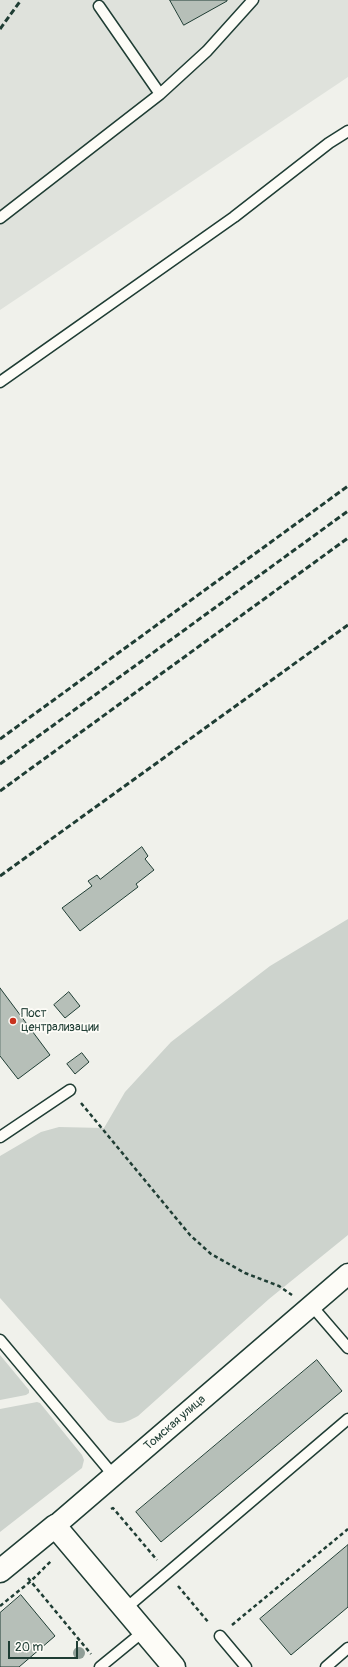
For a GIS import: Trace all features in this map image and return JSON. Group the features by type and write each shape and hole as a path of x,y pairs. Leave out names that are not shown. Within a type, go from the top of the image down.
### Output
{"street":[{"name":"Томская улица","path":"7,1566 114,1476 348,1274"},
{"path":"55,1526 174,1667"}],"lane":[{"path":"0,218 160,94 207,51 253,0"},
{"path":"99,6 160,94"},
{"path":"0,382 234,217 328,143 348,131"},
{"path":"0,1137 70,1090"},
{"path":"310,1306 348,1348"},
{"path":"0,1340 114,1476"},
{"path":"125,1609 348,1419"},
{"path":"101,1667 144,1631"},
{"path":"220,1636 246,1667"},
{"path":"326,1667 348,1648"}],"path":[{"path":"70,1090 190,1235 211,1254 245,1273 279,1286 310,1306"},
{"path":"108,1512 113,1508 220,1636 348,1529"},
{"path":"0,1606 31,1581 55,1557"},
{"path":"7,1566 31,1581 101,1667"}],"shaded area":[{"path":"0,0 348,0 348,77 0,310"},
{"path":"348,919 348,1235 269,1299 138,1416 120,1423 108,1420 0,1298 0,1156 41,1132 59,1127 104,1128 125,1092 171,1042 270,966"},
{"path":"0,1355 29,1390 29,1393 26,1395 0,1400"},
{"path":"37,1402 40,1403 82,1455 84,1460 82,1468 0,1532 0,1409"}],"building":[{"path":"170,0 227,0 227,1 184,25"},
{"path":"142,847 148,856 145,859 154,870 136,884 138,887 80,931 62,908 92,886 88,881 97,875 100,879"},
{"name":"Пост централизации","path":"0,988 50,1055 18,1079 0,1056"},
{"path":"69,992 80,1006 65,1018 54,1005"},
{"path":"82,1053 89,1062 75,1074 67,1064"},
{"path":"317,1360 342,1391 161,1542 136,1512"},
{"path":"348,1545 348,1607 291,1655 260,1619"},
{"path":"21,1595 55,1636 19,1667 0,1667 0,1613"}],"railway":[{"path":"0,29 21,0"},
{"path":"0,739 348,486"},
{"path":"0,764 348,511"},
{"path":"0,791 348,538"},
{"path":"0,876 348,625"}],"place":[{"name":"Пост централизации","path":"13,1021"}]}
